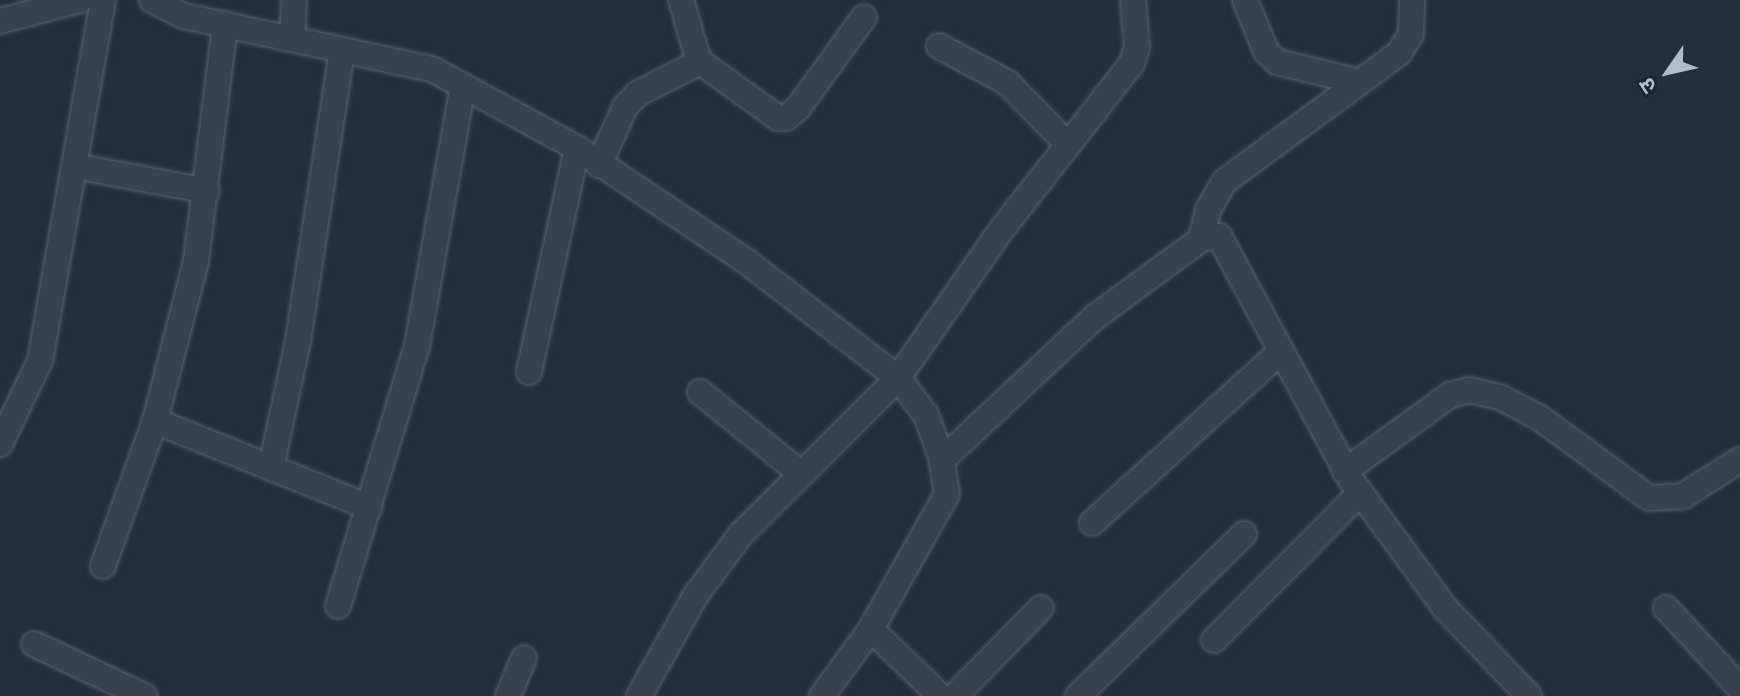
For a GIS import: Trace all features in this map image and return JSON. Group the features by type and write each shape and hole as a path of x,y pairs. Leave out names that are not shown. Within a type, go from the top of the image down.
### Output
{"street":[{"path":"0,21 80,0"},
{"path":"0,444 40,361 103,0"},
{"path":"152,0 184,16 432,69 577,148 747,262 898,378 926,415 942,460 947,494 871,629 822,696"},
{"path":"292,39 294,0"},
{"path":"681,0 696,59 778,118 786,118 864,17"},
{"path":"639,696 696,595 756,516 898,378 1002,229 1136,54 1133,0"},
{"path":"1245,0 1266,51 1277,62 1360,82"},
{"path":"1201,239 1208,210 1225,181 1360,82 1407,43 1412,0"},
{"path":"103,566 155,421 196,261 207,191 225,24"},
{"path":"939,46 1008,83 1068,145"},
{"path":"271,468 298,341 342,50"},
{"path":"599,165 625,107 696,59"},
{"path":"338,606 417,346 463,86"},
{"path":"529,372 577,148"},
{"path":"74,166 207,191"},
{"path":"942,460 1095,317 1201,239 1219,236 1227,244 1280,352 1345,471 1445,608 1529,696"},
{"path":"1092,523 1280,352"},
{"path":"1345,471 1450,395 1469,390 1500,397 1540,418 1649,498 1683,496 1740,460"},
{"path":"700,392 800,473"},
{"path":"155,421 369,507"},
{"path":"1214,640 1360,493"},
{"path":"1078,696 1244,534"},
{"path":"955,696 1041,608"},
{"path":"1666,608 1740,688"},
{"path":"871,629 940,696"},
{"path":"34,644 144,696"},
{"path":"508,696 524,658"}]}
